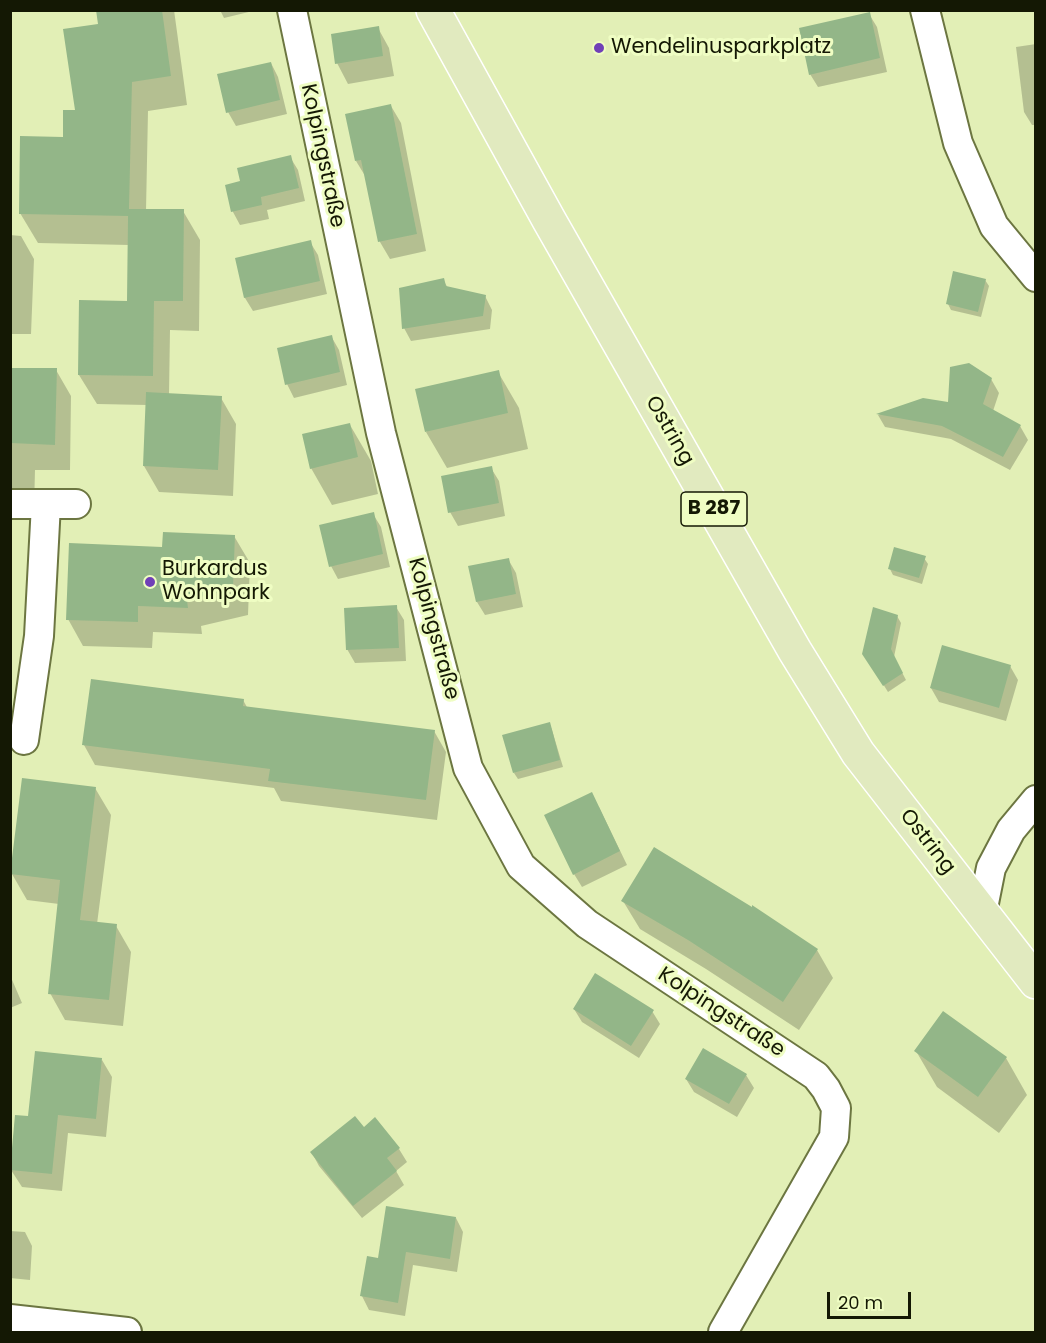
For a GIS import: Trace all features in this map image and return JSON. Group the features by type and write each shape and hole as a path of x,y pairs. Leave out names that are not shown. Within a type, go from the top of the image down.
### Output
{"main road":[{"name":"Ostring","path":"433,10 549,220 802,661 858,753 1035,982"}],"street":[{"name":"Kolpingstraße","path":"292,10 381,433 468,768 521,866 586,924 816,1076 836,1108 834,1137 723,1332"},
{"path":"925,10 957,142 994,226 1035,277"},
{"path":"10,504 76,504"},
{"path":"24,740 39,636 46,504"},
{"path":"982,913 991,868 1011,830 1035,800"},
{"path":"10,1319 127,1332"}],"building":[{"path":"96,10 162,10 171,76 132,82 129,209 184,209 183,301 154,301 153,376 78,375 79,300 127,301 128,216 19,214 20,136 63,137 63,110 75,110 63,29 98,24"},
{"path":"870,12 880,58 809,75 799,28"},
{"path":"379,26 383,56 335,64 331,34"},
{"path":"271,62 280,100 226,113 217,74"},
{"path":"391,104 417,234 378,242 361,160 355,161 345,114"},
{"path":"291,155 299,188 261,197 262,205 231,212 225,185 240,181 237,168"},
{"path":"311,240 320,281 244,298 235,258"},
{"path":"953,271 986,279 978,312 946,304"},
{"path":"444,278 446,286 486,295 483,316 402,329 399,288"},
{"path":"332,335 340,372 285,385 277,348"},
{"path":"969,363 992,378 983,404 1021,425 1003,457 942,426 876,414 923,398 948,402 950,367"},
{"path":"10,368 57,368 55,445 10,443"},
{"path":"499,370 508,413 425,432 415,389"},
{"path":"146,392 222,396 218,470 143,466"},
{"path":"350,423 358,457 310,469 302,434"},
{"path":"492,466 499,503 448,513 441,476"},
{"path":"374,512 383,554 329,567 319,525"},
{"name":"Burkardus Wohnpark","path":"163,532 235,535 233,589 187,600 188,608 138,606 138,622 66,620 69,543 162,547"},
{"path":"894,547 926,556 919,578 888,569"},
{"path":"509,558 516,594 476,602 468,566"},
{"path":"397,605 399,648 346,650 344,608"},
{"path":"873,607 898,615 891,649 903,673 883,686 862,654"},
{"path":"942,645 1011,665 999,708 930,688"},
{"path":"91,679 244,699 243,706 435,730 426,800 268,781 270,769 82,745"},
{"path":"550,722 560,760 513,773 502,735"},
{"path":"22,778 96,787 80,920 117,924 109,1000 48,994 60,880 10,874"},
{"path":"592,792 620,851 573,875 544,815"},
{"path":"654,847 752,907 752,905 818,949 783,1002 688,940 621,901"},
{"path":"595,973 654,1010 631,1046 573,1009"},
{"path":"943,1011 1007,1057 978,1097 914,1051"},
{"path":"703,1048 747,1074 729,1104 685,1079"},
{"path":"35,1051 102,1058 96,1119 58,1115 52,1174 10,1170 15,1115 28,1116"},
{"path":"355,1116 364,1127 375,1117 400,1148 387,1158 397,1171 353,1206 310,1152"},
{"path":"386,1206 456,1217 450,1259 406,1252 398,1303 360,1296 367,1256 378,1258"}],"place":[{"name":"Wendelinusparkplatz","path":"599,48"},
{"name":"Burkardus Wohnpark","path":"150,582"}]}
